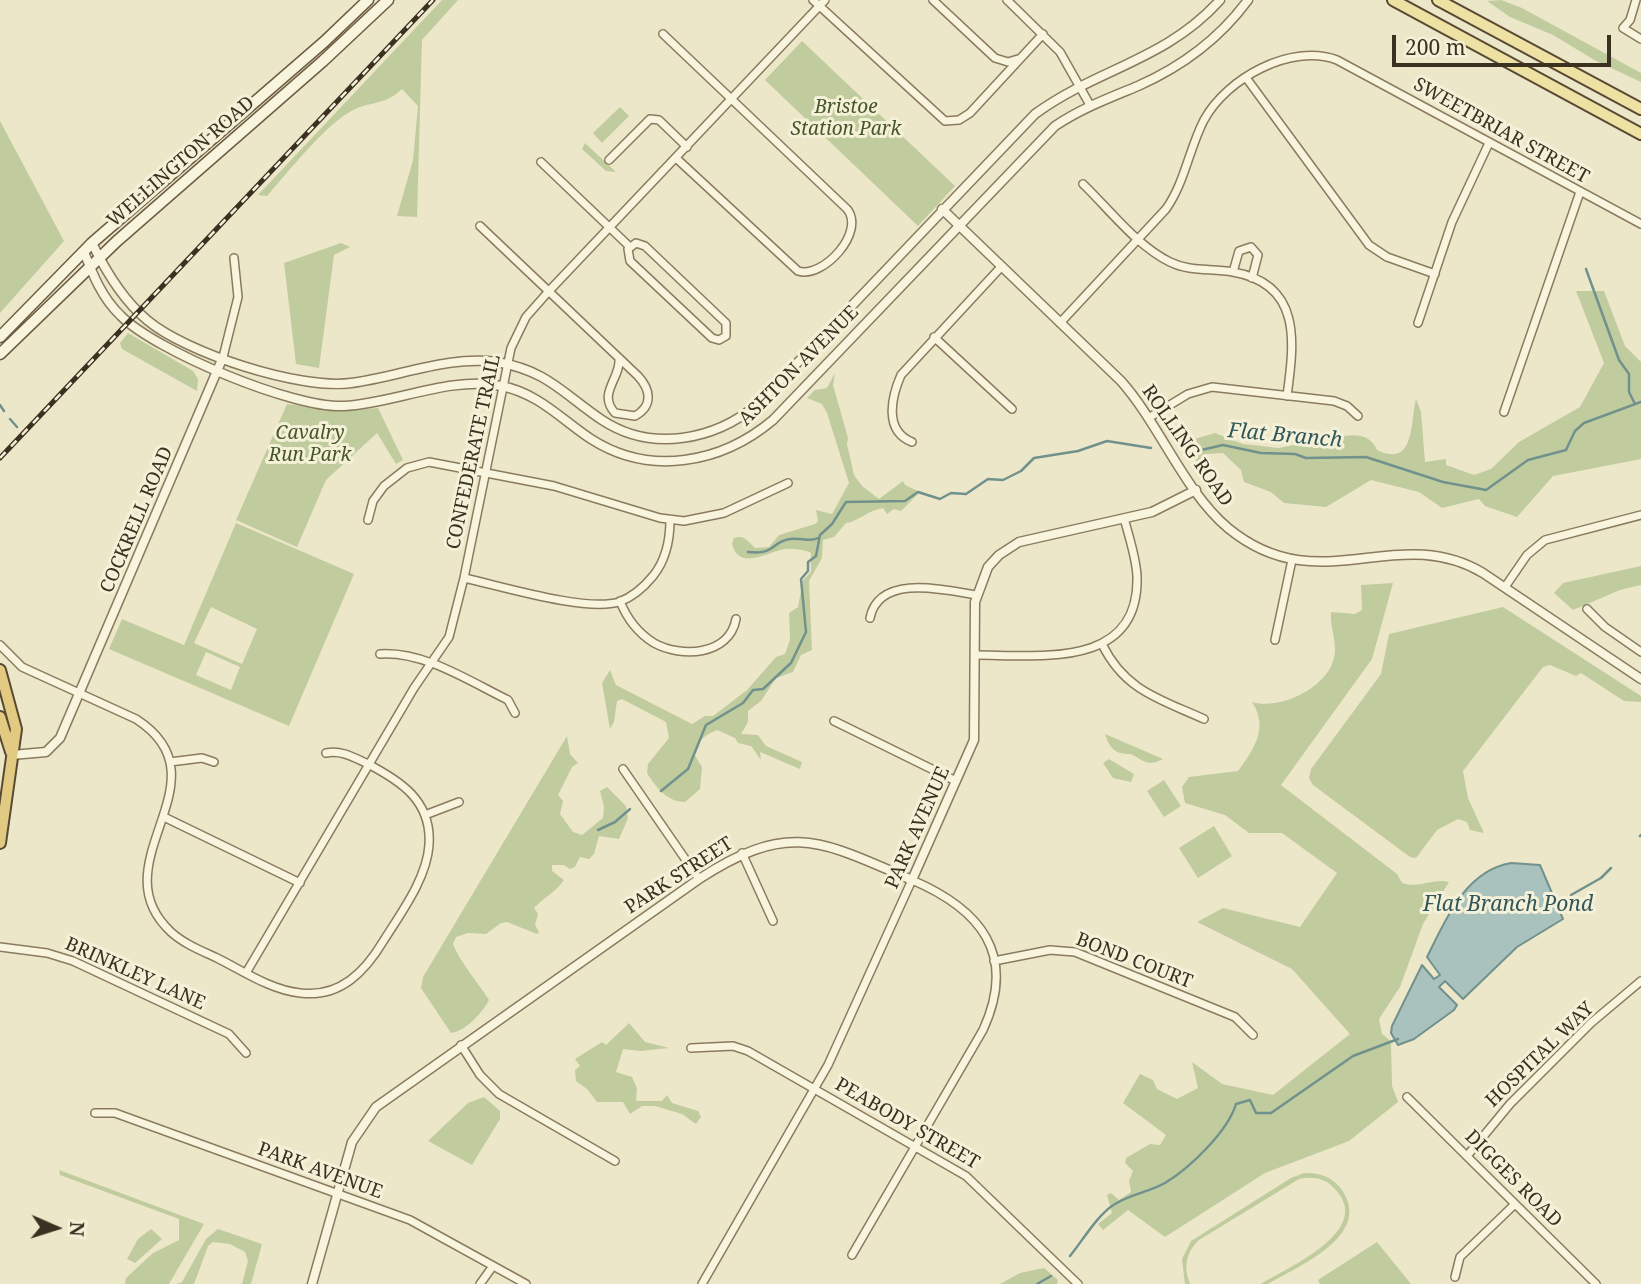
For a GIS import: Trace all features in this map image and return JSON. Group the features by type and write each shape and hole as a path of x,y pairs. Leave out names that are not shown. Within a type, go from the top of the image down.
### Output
{"highway":[{"path":"0,670 16,729 0,842"},
{"path":"0,717 12,755"}],"main road":[{"name":"WELLINGTON ROAD","path":"0,337 92,243 314,51 368,0"},
{"name":"WELLINGTON ROAD","path":"0,354 89,266 323,61 388,0"},
{"path":"1393,0 1641,134"},
{"path":"1438,0 1641,109"}],"street":[{"path":"933,0 995,58 1008,62 1021,57"},
{"path":"1007,0 1060,52 1090,105"},
{"name":"ASHTON AVENUE","path":"92,243 121,293 148,321 170,335 278,378 319,384 350,383 464,362 508,364 548,379 600,418 635,435 678,439 712,432 737,420 758,404 1035,114 1079,85 1166,46 1191,29 1220,0"},
{"name":"ASHTON AVENUE","path":"84,252 105,297 128,323 158,344 294,400 338,406 452,386 503,386 539,400 594,441 623,453 668,461 712,455 747,441 773,420 1041,138 1090,105 1137,86 1181,63 1225,28 1248,0"},
{"path":"1636,0 1630,20 1623,28 1641,39"},
{"path":"819,2 945,121 964,118 1043,34"},
{"name":"CONFEDERATE TRAIL","path":"246,973 414,688 432,664 452,629 503,386 519,328 549,291 732,99 819,2"},
{"path":"663,34 851,214 852,233 824,265 810,273 791,266 676,158"},
{"name":"SWEETBRIAR STREET","path":"1060,323 1141,239 1174,198 1199,132 1214,105 1247,79 1289,56 1326,56 1641,224"},
{"path":"1247,79 1369,245 1387,257 1435,274"},
{"path":"609,160 650,119 659,120 687,146"},
{"path":"1418,323 1462,197 1489,144"},
{"path":"541,162 630,247"},
{"path":"1083,184 1163,258 1182,267 1233,272 1252,278 1272,291 1290,320 1294,342 1287,396"},
{"path":"1504,412 1580,192"},
{"name":"ROLLING ROAD","path":"942,209 1121,381 1150,417 1196,490 1219,519 1235,532 1272,553 1293,560 1325,563 1405,553 1436,554 1475,568 1641,679"},
{"path":"480,226 619,358 648,389 646,407 635,416 621,416 608,401 609,388 618,372 619,358"},
{"path":"639,243 647,248 726,323 726,336 719,340 712,338 630,261 627,252 630,247 639,243"},
{"path":"1233,272 1239,251 1244,247 1251,247 1258,255 1252,278"},
{"name":"COCKRELL ROAD","path":"12,755 35,755 52,749 80,693 223,357 238,298 234,258"},
{"path":"912,442 899,434 893,424 893,396 907,366 1001,267"},
{"path":"934,337 1012,409"},
{"path":"1150,417 1188,394 1205,388 1340,403 1358,416"},
{"path":"369,520 376,496 407,468 439,462 554,486 670,520 698,520 724,513 788,483"},
{"name":"PARK AVENUE","path":"702,1284 815,1088 971,751 976,729 976,595 988,568 1007,548 1035,537 1165,507 1196,490"},
{"path":"1505,587 1527,555 1545,540 1641,515"},
{"path":"975,655 1070,654 1102,644 1122,626 1135,593 1135,562 1124,518"},
{"path":"464,578 584,603 620,601 641,588 657,572 667,550 670,520"},
{"path":"1275,640 1293,560"},
{"path":"870,618 872,610 880,601 907,589 929,587 976,595"},
{"path":"620,601 638,630 654,643 675,651 696,651 717,645 732,631 736,619"},
{"path":"1587,609 1605,627 1641,652"},
{"path":"1102,644 1115,667 1138,689 1204,719"},
{"path":"0,645 17,665 144,724 161,742 170,762 171,794 146,872 147,893 155,913 181,940 287,991 312,994 339,988 358,975 387,936 425,866 429,843 425,815 415,795 405,786 348,754 326,753"},
{"path":"380,654 403,654 432,664 508,700 515,713"},
{"path":"834,721 956,781"},
{"path":"170,762 202,758 214,762"},
{"path":"623,769 699,879"},
{"path":"425,815 459,802"},
{"path":"164,817 300,883"},
{"name":"PARK STREET","path":"312,1284 352,1142 366,1118 387,1098 699,879 742,853 776,843 809,841 836,848 942,893 964,908 986,938 994,961 996,984 988,1020 852,1255"},
{"path":"742,853 772,920"},
{"name":"BRINKLEY LANE","path":"0,947 47,953 73,961 229,1034 246,1054"},
{"name":"BOND COURT","path":"994,961 1050,950 1075,952 1235,1017 1253,1034"},
{"name":"HOSPITAL WAY","path":"1467,1156 1502,1112 1591,1023 1641,981"},
{"path":"461,1045 480,1075 499,1094 615,1161"},
{"name":"PEABODY STREET","path":"691,1048 740,1047 916,1146 976,1183 1078,1284"},
{"name":"DIGGES ROAD","path":"1407,1097 1597,1284"},
{"name":"PARK AVENUE","path":"95,1113 109,1111 431,1230 526,1284"},
{"path":"1455,1277 1461,1256 1516,1204"},
{"path":"480,1284 493,1266"}],"green space":[{"path":"442,0 458,0 422,40 417,217 397,216 413,160 418,106 402,89 389,99 355,109 338,120 267,196 258,195"},
{"path":"1501,0 1522,8 1641,73 1641,82 1596,61 1553,35 1510,17 1487,1"},
{"name":"Bristoe Station Park","path":"802,41 955,186 918,226 765,80"},
{"path":"620,107 629,116 602,143 593,133"},
{"path":"0,121 64,241 0,313"},
{"path":"585,143 616,172 606,171 582,149"},
{"path":"341,243 350,247 334,255 319,368 296,364 284,263"},
{"path":"1576,291 1604,291 1625,346 1641,362 1641,459 1553,476 1517,517 1485,506 1479,499 1442,508 1419,492 1371,480 1326,507 1284,503 1271,492 1244,482 1241,470 1223,453 1206,454 1197,462 1181,443 1215,433 1243,444 1279,448 1304,443 1314,448 1338,437 1357,435 1372,442 1377,450 1389,454 1398,453 1408,441 1416,399 1421,412 1425,462 1446,459 1446,465 1474,475 1491,469 1519,442 1580,407 1604,363"},
{"path":"128,333 193,371 198,379 197,391 122,349 120,343"},
{"path":"835,373 833,385 848,438 854,475 862,486 879,499 903,481 905,485 920,492 901,511 894,509 887,514 883,508 878,509 846,523 834,537 823,540 822,558 809,581 812,650 801,655 793,672 776,678 761,701 748,711 748,722 741,734 758,735 766,746 802,762 800,769 760,752 761,760 751,746 738,743 735,738 717,730 702,739 694,754 702,767 700,789 685,802 667,797 647,773 648,764 669,738 666,722 622,699 617,701 614,722 610,729 602,683 610,670 616,685 692,724 705,716 713,716 747,690 776,657 785,654 790,640 789,613 798,607 803,580 811,572 811,553 785,549 748,558 741,557 732,544 734,538 741,537 755,548 769,547 779,535 815,524 818,521 816,510 832,514 849,483 827,413 822,404 807,398 815,390 827,388"},
{"name":"Cavalry Run Park","path":"287,404 337,411 378,408 403,460 396,464 377,433 326,480 297,547 236,520"},
{"path":"236,523 354,574 289,726 109,649 122,619 184,645","holes":["211,607 257,629 242,664 194,643","206,652 240,667 231,690 196,675"]},
{"path":"1641,566 1641,585 1620,590 1573,610 1554,593 1563,583"},
{"path":"1393,583 1372,659 1281,785 1397,874 1402,883 1414,885 1449,882 1423,924 1400,987 1379,1019 1382,1034 1391,1041 1392,1086 1398,1102 1349,1141 1265,1173 1165,1237 1128,1210 1103,1230 1098,1224 1112,1213 1107,1195 1111,1193 1119,1200 1131,1192 1129,1181 1133,1171 1125,1163 1126,1158 1150,1144 1160,1145 1166,1135 1123,1103 1140,1074 1153,1080 1157,1089 1177,1099 1198,1088 1192,1062 1222,1084 1273,1095 1350,1034 1292,969 1197,922 1223,908 1300,927 1337,873 1282,833 1249,833 1225,815 1185,803 1182,787 1189,777 1238,771 1254,746 1259,729 1257,712 1252,702 1277,703 1291,699 1316,684 1333,663 1335,650 1331,612 1355,614 1362,610 1361,585"},
{"path":"1503,607 1641,696 1641,702 1624,701 1581,673 1576,676 1550,665 1543,667 1463,771 1468,798 1484,833 1470,830 1467,822 1458,819 1437,830 1416,858 1410,857 1313,785 1309,778 1311,769 1381,674 1389,634"},
{"path":"1105,734 1163,759 1150,763 1131,754 1117,752 1111,747"},
{"path":"567,736 570,754 578,763 572,767 558,795 563,801 560,814 573,832 582,835 603,818 604,807 600,791 607,787 626,806 628,818 619,839 599,836 594,854 589,859 580,857 575,867 570,869 564,865 552,865 552,871 564,880 534,908 538,914 535,925 539,932 537,934 507,922 501,923 486,934 468,933 456,937 453,944 456,951 489,1000 473,1021 451,1033 421,988 423,977"},
{"path":"1109,759 1134,774 1131,782 1113,778 1103,763"},
{"path":"1164,780 1181,806 1164,817 1147,791"},
{"path":"1214,826 1232,856 1198,878 1179,848"},
{"path":"629,1023 645,1042 669,1048 640,1051 623,1049 616,1072 632,1077 637,1088 636,1101 662,1101 667,1095 672,1103 698,1111 701,1117 696,1124 682,1114 655,1106 642,1106 630,1114 623,1102 597,1102 587,1089 576,1081 575,1070 580,1066 575,1059 602,1042 606,1045"},
{"path":"484,1097 500,1111 500,1119 472,1165 428,1141 468,1103"},
{"path":"59,1170 204,1224 169,1284 125,1284 126,1278 153,1253 179,1240 179,1219 60,1175"},
{"path":"1304,1173 1315,1173 1334,1182 1342,1190 1349,1207 1348,1222 1328,1247 1268,1284 1261,1284 1323,1245 1336,1232 1344,1218 1344,1203 1334,1188 1318,1179 1299,1179 1199,1240 1187,1260 1190,1284 1185,1284 1182,1259 1191,1241 1291,1178"},
{"path":"151,1229 162,1239 135,1263 127,1259 138,1239"},
{"path":"218,1229 262,1244 251,1284 242,1284 248,1261 245,1252 230,1244 213,1242 208,1246 194,1284 177,1284 182,1282 206,1239"},
{"path":"1377,1242 1411,1284 1320,1284 1318,1280"},
{"path":"1044,1268 1058,1280 1057,1284 1000,1284 1020,1273"}],"water":[{"name":"Flat Branch Pond","path":"1511,863 1540,865 1563,919 1517,947 1463,999 1445,981 1439,987 1457,1005 1454,1010 1414,1039 1398,1045 1391,1033 1392,1026 1422,965 1434,979 1440,975 1427,957 1450,913 1469,886 1481,876"}],"waterway":[{"path":"1586,269 1619,360 1629,374 1629,392 1635,404"},
{"name":"Flat Branch","path":"1188,453 1223,445 1261,453 1295,454 1306,458 1366,457 1443,482 1486,490 1528,460 1566,450 1575,431 1584,423 1641,402"},
{"path":"0,405 4,411"},
{"path":"10,419 17,427"},
{"name":"Flat Branch","path":"661,791 688,769 706,725 743,703 753,690 763,689 791,663 806,632 801,579 808,571 808,562 816,556 820,535 832,524 846,502 905,501 918,492 940,499 951,493 966,494 988,479 1003,480 1021,471 1034,458 1078,451 1107,441 1151,448"},
{"path":"748,552 764,552 790,539 818,538"},
{"name":"Flat Branch","path":"598,830 615,822 630,809"},
{"path":"1571,895 1601,878 1611,868"},
{"path":"1070,1256 1109,1208 1165,1183 1196,1159 1217,1137 1236,1104 1250,1100 1256,1113 1271,1113 1353,1056 1398,1039"},
{"path":"1037,1284 1051,1276"}],"railway":[{"path":"0,458 433,0"}]}
